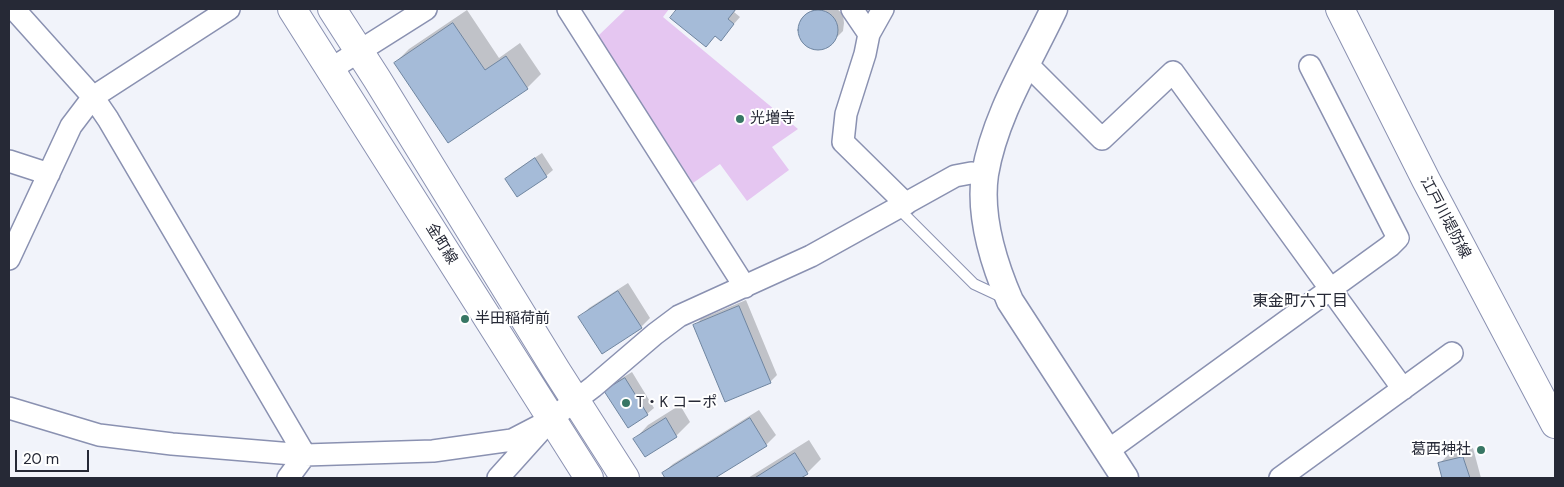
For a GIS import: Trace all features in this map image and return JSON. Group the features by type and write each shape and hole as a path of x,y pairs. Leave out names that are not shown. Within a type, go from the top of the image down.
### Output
{"main road":[{"name":"金町線","path":"292,9 589,478"},
{"path":"332,9 625,478"},
{"name":"江戸川堤防線","path":"1340,9 1426,180 1555,424"}],"street":[{"path":"14,9 93,97 113,127 305,455"},
{"path":"9,259 71,126 93,97 229,9"},
{"path":"331,70 426,9"},
{"path":"568,9 745,287"},
{"path":"852,9 868,34"},
{"path":"883,9 868,34 846,114 843,142 902,206"},
{"path":"1054,9 1012,95 999,127 985,174 984,195 988,235 998,272 1010,300 1124,478"},
{"path":"1027,64 1102,139 1173,72 1403,389"},
{"path":"1106,452 1332,289 1398,238 1310,66"},
{"path":"9,161 48,174"},
{"path":"498,478 552,419 679,316 811,256 954,176 971,173 985,174"},
{"path":"1280,478 1452,354"},
{"path":"9,408 98,435 172,444 305,455 433,451 512,440 552,419"},
{"path":"288,478 305,455"}],"lane":[{"path":"902,206 974,284 1010,300"}],"shaded area":[{"path":"626,9 669,9 663,17 798,129 772,147 789,170 747,201 720,164 693,183 598,36"}],"building":[{"path":"677,9 736,9 728,19 734,24 721,41 715,36 706,47 670,18"},
{"path":"818,10 832,16 838,30 832,44 818,50 804,44 798,30 804,16"},
{"path":"453,23 485,70 506,56 528,89 448,143 394,63"},
{"path":"535,158 547,177 517,197 505,179"},
{"path":"618,291 642,328 602,354 578,317"},
{"path":"739,306 771,383 725,402 693,325"},
{"name":"T・K コーポ","path":"625,378 648,415 628,428 604,391"},
{"path":"666,418 677,437 645,457 633,439"},
{"path":"750,418 767,446 715,478 665,478 662,473"},
{"path":"795,453 808,474 801,478 755,478"},
{"path":"1463,457 1470,478 1442,478 1438,463"}],"place":[{"name":"光増寺","path":"740,119"},
{"name":"半田稲荷前","path":"465,319"},
{"name":"T・K コーポ","path":"626,403"},
{"name":"葛西神社","path":"1481,450"}],"district":[{"name":"東金町六丁目","path":"1300,302"}]}
